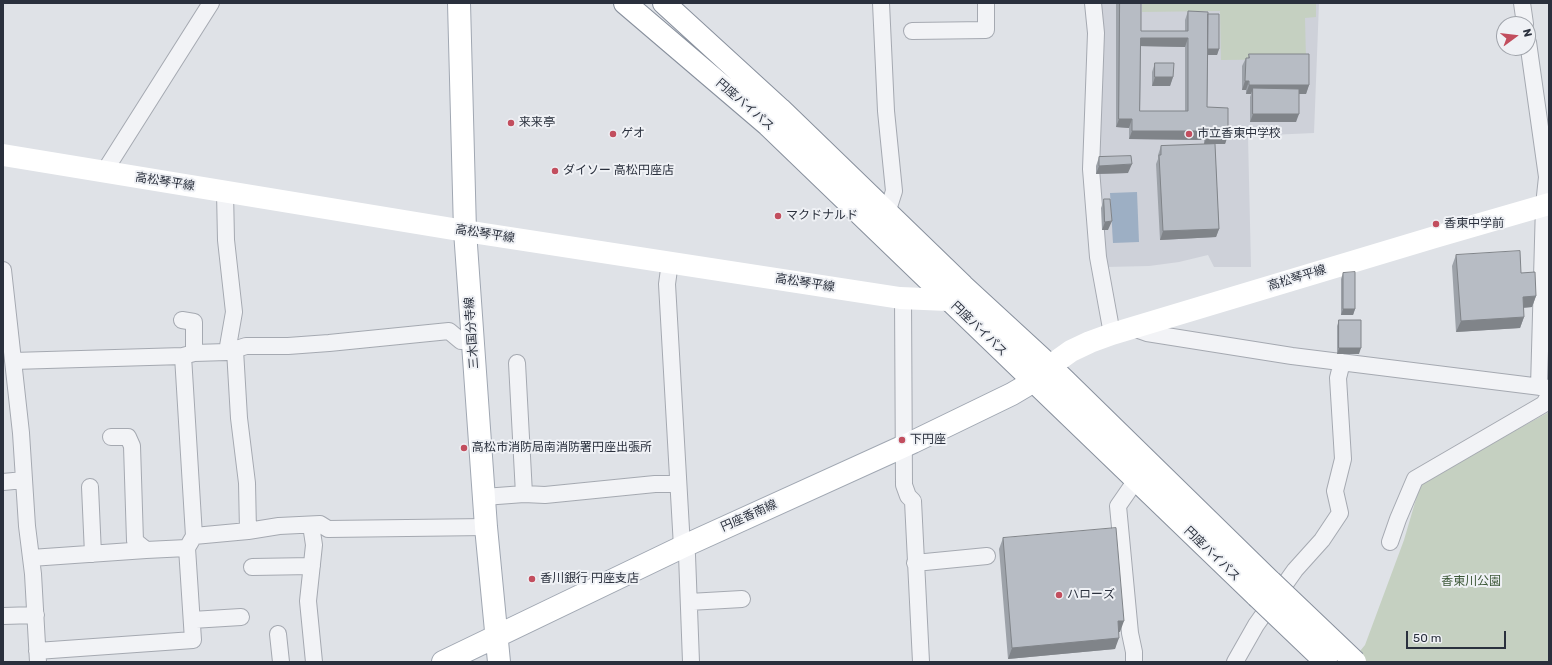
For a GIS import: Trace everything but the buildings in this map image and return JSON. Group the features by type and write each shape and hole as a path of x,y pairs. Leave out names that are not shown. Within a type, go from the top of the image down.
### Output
{"main road":[{"name":"三木国分寺線","path":"459,3 465,231 486,527 499,662"},
{"name":"円座バイパス","path":"625,3 768,125 956,293 1050,366 1264,589 1326,662"},
{"name":"円座バイパス","path":"664,3 780,110 887,213 1034,381 1136,480 1264,589 1354,662"},
{"name":"高松琴平線","path":"3,155 465,231 903,298 956,293"},
{"name":"高松琴平線","path":"1050,366 1071,350 1112,334 1435,236 1547,205"},
{"name":"円座香南線","path":"443,662 682,547 905,445 1012,394 1034,381 1050,366"}],"street":[{"path":"104,172 211,3"},
{"path":"881,3 886,110 894,191 887,213"},
{"path":"912,31 986,30 986,3"},
{"path":"1093,3 1096,33 1092,169 1098,257 1112,334"},
{"path":"1522,3 1524,16"},
{"path":"1390,542 1398,518 1415,479 1544,404 1546,390 1547,177 1530,56"},
{"path":"225,192 226,240 234,312 231,351 247,483 248,531"},
{"path":"670,262 667,284 682,547 687,555 691,662"},
{"path":"3,270 13,361 9,382 21,433 26,526 31,558 38,657 193,640 190,542 188,354 194,322 182,320"},
{"path":"903,298 905,445 904,485 908,496 913,501 921,662"},
{"path":"1133,328 1147,333 1292,356 1546,390"},
{"path":"13,361 188,354 231,351 246,346 288,346 329,343 449,331 461,341 472,342"},
{"path":"1235,662 1256,625 1295,570 1322,540 1340,513 1335,491 1343,459 1338,378 1342,362"},
{"path":"517,363 524,494"},
{"path":"111,437 128,436 132,446 135,541 146,550"},
{"path":"3,482 24,480"},
{"path":"1134,662 1118,506 1136,480"},
{"path":"484,497 524,494 545,495 655,484 678,484"},
{"path":"90,487 93,554"},
{"path":"31,558 146,550 279,526 320,524 328,529 486,527"},
{"path":"311,525 314,545 308,601 314,662"},
{"path":"915,562 987,556"},
{"path":"252,567 312,566"},
{"path":"689,602 742,599"},
{"path":"3,616 36,615"},
{"path":"192,620 241,616"},
{"path":"278,634 280,662"}],"shaded area":[{"name":"市立香東中学校","path":"1100,3 1319,3 1314,133 1248,136 1251,267 1214,267 1208,255 1179,262 1149,266 1106,267 1095,168"}],"green space":[{"path":"1142,3 1316,3 1316,17 1305,18 1306,59 1221,60 1220,11 1142,12"},
{"name":"香東川公園","path":"1549,412 1549,662 1351,662 1365,645 1404,540 1421,482"}],"water":[{"path":"1137,192 1139,242 1113,243 1110,193"}],"place":[{"name":"来来亭","path":"511,123"},
{"name":"ゲオ","path":"613,134"},
{"name":"市立香東中学校","path":"1189,134"},
{"name":"ダイソー 高松円座店","path":"555,171"},
{"name":"マクドナルド","path":"778,216"},
{"name":"香東中学前","path":"1436,224"},
{"name":"下円座","path":"902,440"},
{"name":"高松市消防局南消防署円座出張所","path":"464,448"},
{"name":"香川銀行 円座支店","path":"532,579"},
{"name":"ハローズ","path":"1059,595"}]}
